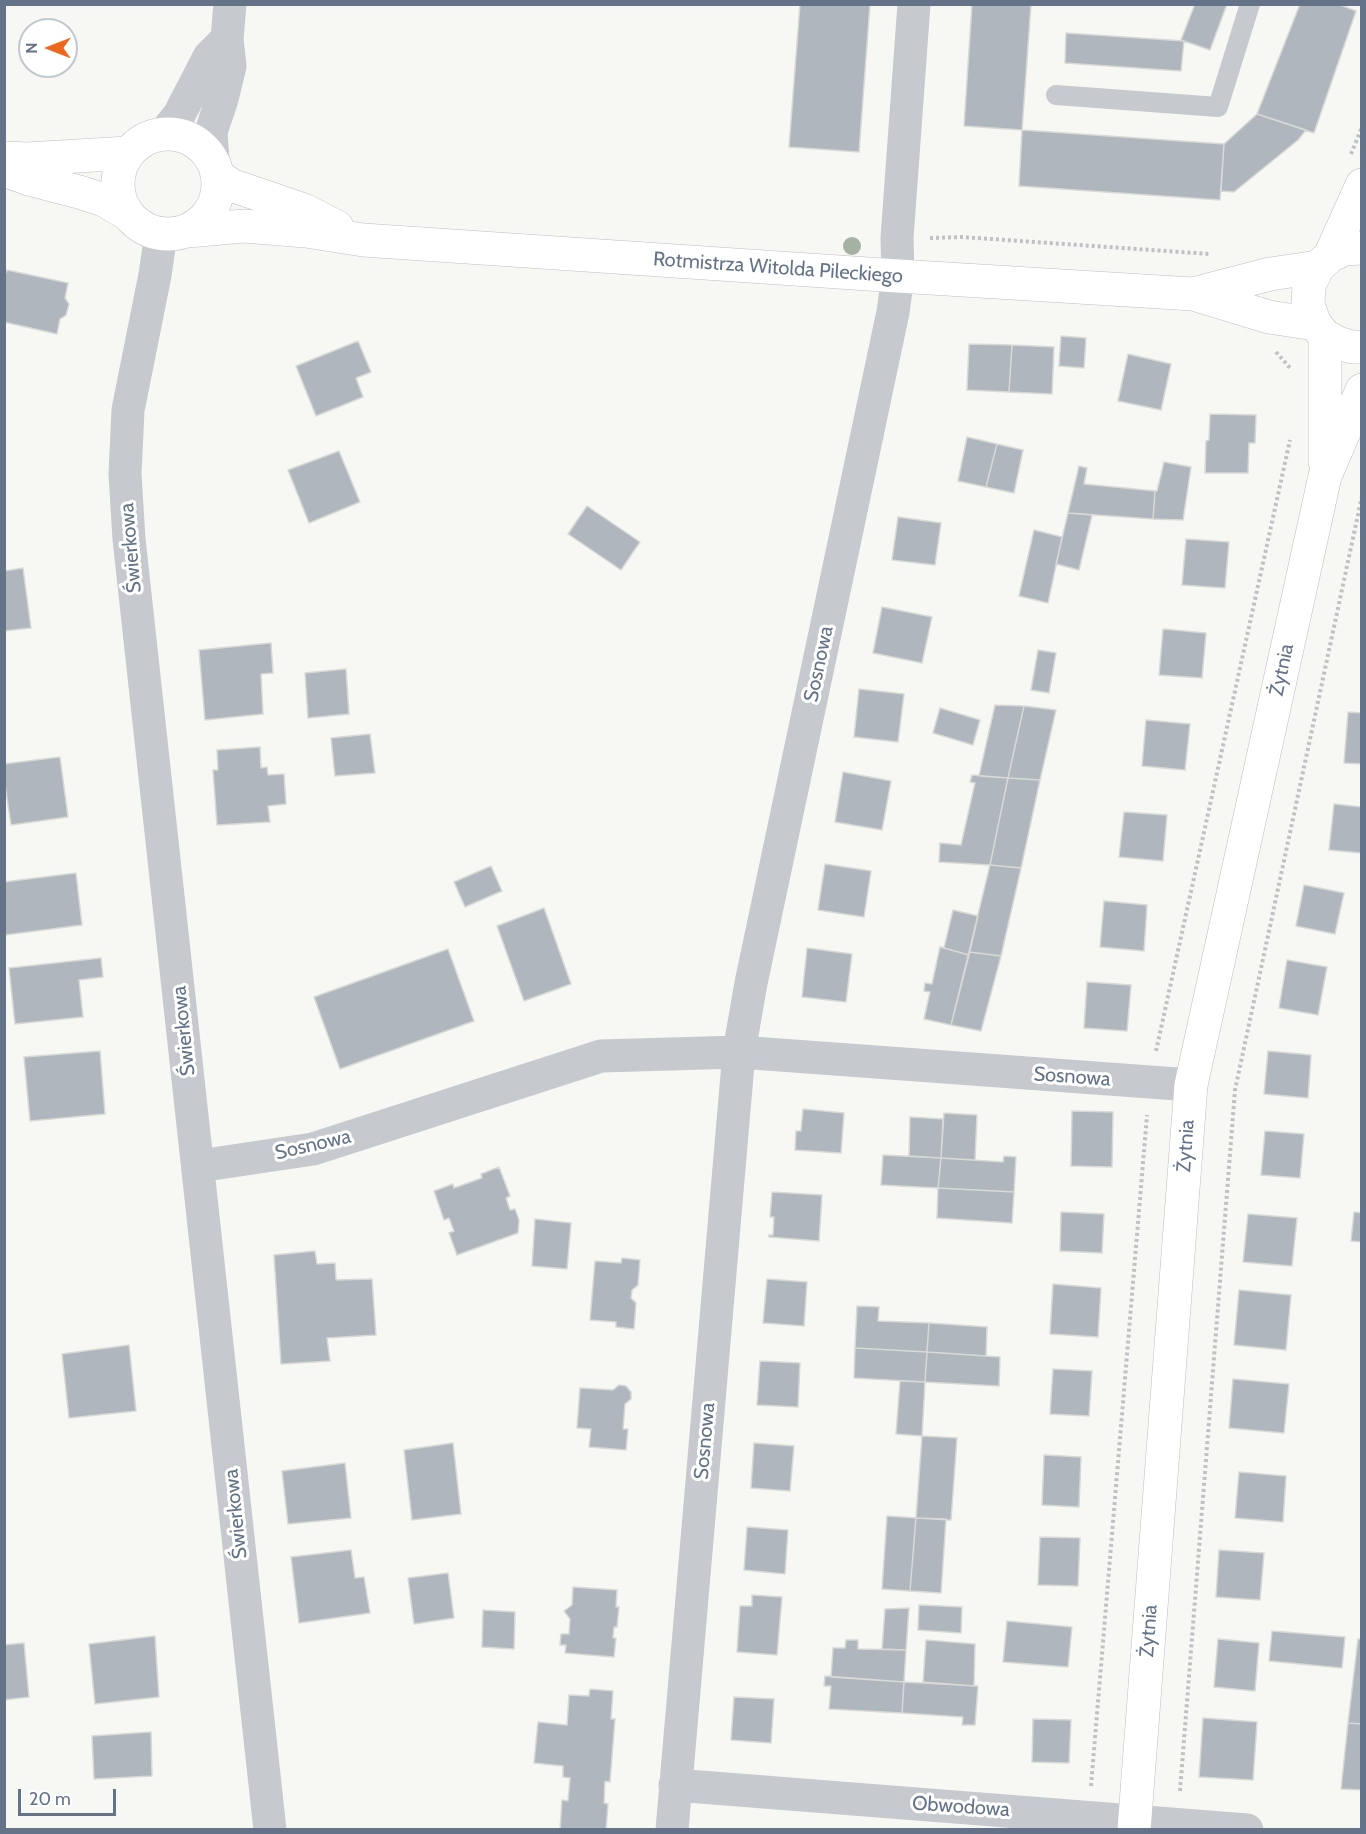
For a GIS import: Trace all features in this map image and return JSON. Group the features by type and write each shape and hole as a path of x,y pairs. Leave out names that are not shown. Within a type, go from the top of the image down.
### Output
{"street":[{"path":"4,170 104,200 129,215 141,226 175,232 202,222 213,208 218,193 211,132 230,66 227,39 230,4"},
{"name":"Sosnowa","path":"672,1830 739,1052 751,983 893,312 898,276 897,238 914,4"},
{"path":"164,134 179,115 209,57 227,39"},
{"path":"129,215 121,200 118,184 121,168 128,153 141,142 164,134 189,138 202,147 215,168"},
{"path":"4,158 27,159 128,153"},
{"name":"Rotmistrza Witolda Pileckiego","path":"215,168 231,185 304,210 363,240"},
{"name":"Żytnia","path":"1325,476 1320,330 1308,306 1309,285 1324,261 1362,185"},
{"name":"Rotmistrza Witolda Pileckiego","path":"175,232 244,226 306,231 363,240 1193,294 1320,330 1338,343 1352,347 1362,346"},
{"name":"Świerkowa","path":"175,232 155,275 128,410 125,474 131,550 270,1830"},
{"name":"Rotmistrza Witolda Pileckiego","path":"1193,294 1324,261 1344,249 1362,248"},
{"name":"Żytnia","path":"1134,1825 1191,1085 1325,476 1362,390"},
{"name":"Sosnowa","path":"199,1166 313,1149 601,1056 739,1052 1191,1085"},
{"name":"Obwodowa","path":"675,1785 1134,1825 1177,1824 1247,1830"}],"lane":[{"path":"1056,94 1218,107 1250,4"}],"path":[{"path":"897,238 962,237 1210,254"},
{"path":"1177,1824 1234,1090 1362,496"}],"building":[{"path":"800,4 870,4 859,152 789,147"},
{"path":"972,4 1031,4 1022,130 964,126"},
{"path":"1195,4 1227,4 1210,50 1181,40"},
{"path":"1300,4 1338,4 1356,11 1314,133 1257,114"},
{"path":"1066,33 1184,41 1181,71 1065,63"},
{"path":"1257,114 1306,130 1298,140 1234,192 1221,191 1224,144"},
{"path":"1022,130 1224,144 1220,200 1019,186"},
{"path":"7,270 68,283 65,298 69,304 66,315 60,319 57,334 4,322 4,278"},
{"path":"1061,336 1086,338 1084,368 1059,366"},
{"path":"358,341 371,372 356,378 363,397 316,416 296,366"},
{"path":"969,344 1012,345 1009,392 967,390"},
{"path":"1012,345 1054,347 1052,394 1009,392"},
{"path":"1128,354 1171,364 1161,410 1118,401"},
{"path":"1210,414 1256,415 1255,443 1249,443 1248,473 1205,473"},
{"path":"967,437 997,444 986,487 958,481"},
{"path":"997,444 1023,450 1014,493 986,487"},
{"path":"339,451 360,502 309,523 288,470"},
{"path":"1164,462 1191,467 1183,520 1153,519 1155,491 1157,491"},
{"path":"1079,466 1087,468 1084,484 1155,491 1153,519 1068,513"},
{"path":"587,506 640,542 621,570 568,534"},
{"path":"1068,513 1092,515 1079,570 1056,564"},
{"path":"898,517 941,523 935,565 892,560"},
{"path":"1034,530 1062,537 1048,603 1019,596"},
{"path":"1186,539 1229,542 1225,588 1182,585"},
{"path":"23,568 31,628 4,631 4,571"},
{"path":"882,607 932,617 922,663 873,653"},
{"path":"1163,629 1206,633 1202,678 1159,675"},
{"path":"271,643 273,673 261,674 263,714 205,720 199,650"},
{"path":"1038,650 1056,653 1049,693 1031,690"},
{"path":"346,669 349,714 308,718 305,673"},
{"path":"859,689 904,694 898,742 854,737"},
{"path":"995,705 1024,706 1008,778 979,776"},
{"path":"1024,706 1056,710 1040,780 1008,778"},
{"path":"940,708 980,720 973,745 933,733"},
{"path":"1348,712 1362,713 1362,764 1344,763"},
{"path":"1146,720 1190,724 1185,770 1142,766"},
{"path":"370,734 375,773 335,776 331,738"},
{"path":"260,747 261,768 267,767 268,775 284,774 286,804 268,806 270,822 217,825 213,770 218,770 217,750"},
{"path":"60,757 68,817 11,825 4,764"},
{"path":"843,772 891,781 882,830 835,822"},
{"path":"972,775 1008,778 990,865 939,862 940,843 961,845 975,783 970,782"},
{"path":"1008,778 1040,780 1021,868 990,865"},
{"path":"1334,804 1362,807 1362,853 1329,850"},
{"path":"1124,812 1167,815 1163,861 1119,857"},
{"path":"825,864 871,871 864,917 818,910"},
{"path":"990,865 1021,868 1001,956 969,952"},
{"path":"491,866 502,891 465,907 454,882"},
{"path":"76,873 82,925 5,935 4,882"},
{"path":"1304,885 1344,893 1335,934 1296,926"},
{"path":"1104,901 1147,905 1144,951 1100,947"},
{"path":"544,908 571,984 524,1001 497,926"},
{"path":"953,910 978,916 969,955 944,948"},
{"path":"940,947 969,955 951,1025 924,1019 930,992 924,991 925,983 932,984"},
{"path":"807,948 852,954 846,1002 802,997"},
{"path":"448,949 474,1021 340,1069 314,997"},
{"path":"969,952 1001,956 981,1031 951,1025"},
{"path":"101,958 103,977 79,980 83,1017 15,1024 9,968"},
{"path":"1287,960 1327,967 1318,1015 1279,1008"},
{"path":"1087,982 1131,985 1127,1031 1084,1028"},
{"path":"100,1051 105,1114 30,1121 24,1057"},
{"path":"1268,1051 1311,1055 1308,1098 1264,1094"},
{"path":"803,1109 844,1113 841,1153 795,1150 796,1131 801,1131"},
{"path":"1072,1111 1113,1112 1112,1167 1071,1166"},
{"path":"944,1113 977,1115 975,1160 941,1158"},
{"path":"910,1117 943,1119 941,1158 909,1156"},
{"path":"1265,1131 1304,1134 1300,1178 1261,1175"},
{"path":"883,1155 941,1158 938,1188 881,1185"},
{"path":"1004,1156 1016,1157 1014,1192 938,1188 941,1158 1003,1162"},
{"path":"499,1167 510,1196 506,1198 510,1210 515,1209 519,1220 518,1233 457,1255 449,1233 454,1231 449,1218 444,1220 434,1191 453,1184 454,1188 482,1178 481,1174"},
{"path":"938,1188 1014,1192 1012,1223 937,1218"},
{"path":"772,1192 822,1195 819,1241 769,1237 773,1235 774,1217 770,1217"},
{"path":"1061,1212 1104,1214 1102,1253 1060,1251"},
{"path":"1354,1212 1362,1213 1362,1242 1351,1241"},
{"path":"1248,1214 1297,1218 1292,1266 1243,1262"},
{"path":"535,1219 571,1223 567,1269 532,1266"},
{"path":"315,1251 317,1264 335,1263 336,1280 372,1279 376,1335 327,1338 330,1361 281,1364 274,1255"},
{"path":"622,1258 640,1260 638,1285 632,1290 631,1298 636,1303 634,1329 616,1327 616,1322 590,1320 595,1261 621,1263"},
{"path":"767,1279 807,1282 804,1326 763,1323"},
{"path":"1053,1284 1101,1288 1098,1337 1050,1334"},
{"path":"1239,1290 1291,1295 1286,1350 1234,1345"},
{"path":"857,1306 879,1307 878,1321 929,1323 927,1352 855,1348"},
{"path":"929,1323 987,1327 986,1356 927,1352"},
{"path":"129,1345 136,1411 69,1418 62,1354"},
{"path":"855,1348 927,1352 925,1382 854,1378"},
{"path":"927,1352 1000,1357 999,1386 925,1382"},
{"path":"760,1361 800,1363 798,1407 757,1405"},
{"path":"1053,1369 1092,1371 1089,1416 1050,1414"},
{"path":"1233,1379 1289,1384 1284,1433 1229,1428"},
{"path":"900,1381 925,1382 922,1436 896,1434"},
{"path":"619,1385 626,1386 631,1392 631,1399 625,1404 623,1429 628,1429 626,1450 589,1447 591,1429 577,1428 580,1388 613,1390"},
{"path":"922,1436 957,1438 951,1520 916,1518"},
{"path":"453,1443 461,1514 412,1520 404,1450"},
{"path":"754,1443 794,1446 790,1491 751,1488"},
{"path":"1044,1455 1081,1457 1079,1507 1042,1505"},
{"path":"345,1463 351,1518 288,1524 282,1471"},
{"path":"1239,1472 1286,1476 1283,1522 1235,1518"},
{"path":"887,1516 916,1518 910,1591 882,1589"},
{"path":"916,1518 946,1519 941,1593 910,1591"},
{"path":"747,1527 788,1530 785,1574 744,1570"},
{"path":"1040,1537 1080,1538 1078,1586 1038,1585"},
{"path":"351,1550 355,1578 364,1577 370,1613 299,1623 291,1557"},
{"path":"1219,1550 1264,1553 1260,1600 1216,1597"},
{"path":"448,1573 454,1618 414,1624 408,1578"},
{"path":"573,1587 617,1590 616,1607 619,1607 617,1627 614,1627 613,1638 616,1638 614,1657 565,1653 566,1645 560,1645 561,1634 569,1634 570,1619 564,1611 572,1605"},
{"path":"752,1595 782,1597 777,1655 737,1652 740,1606 752,1606"},
{"path":"919,1605 962,1607 961,1633 918,1630"},
{"path":"909,1608 906,1650 882,1649 885,1609"},
{"path":"483,1610 515,1612 514,1649 482,1647"},
{"path":"1007,1621 1072,1627 1068,1667 1003,1662"},
{"path":"1272,1631 1345,1637 1342,1668 1269,1661"},
{"path":"155,1636 159,1697 95,1704 89,1644"},
{"path":"1218,1639 1259,1643 1255,1691 1214,1687"},
{"path":"1358,1639 1362,1639 1362,1724 1348,1723"},
{"path":"846,1640 858,1640 858,1649 906,1650 904,1682 831,1677 833,1648 845,1648"},
{"path":"926,1640 975,1644 974,1686 923,1682"},
{"path":"24,1643 29,1697 4,1700 4,1645"},
{"path":"825,1676 904,1682 902,1713 829,1709 831,1686 824,1686"},
{"path":"904,1682 978,1686 975,1725 962,1725 963,1717 902,1713"},
{"path":"590,1689 613,1691 611,1719 615,1719 610,1782 605,1781 604,1803 608,1804 606,1830 560,1830 562,1800 568,1801 570,1778 563,1777 563,1766 534,1763 538,1722 567,1725 569,1695 589,1696"},
{"path":"734,1697 774,1699 771,1743 731,1740"},
{"path":"1203,1718 1257,1722 1253,1780 1199,1777"},
{"path":"1033,1719 1071,1720 1069,1763 1032,1762"},
{"path":"1348,1723 1362,1724 1362,1790 1341,1789"},
{"path":"151,1732 152,1776 94,1779 92,1736"}]}
